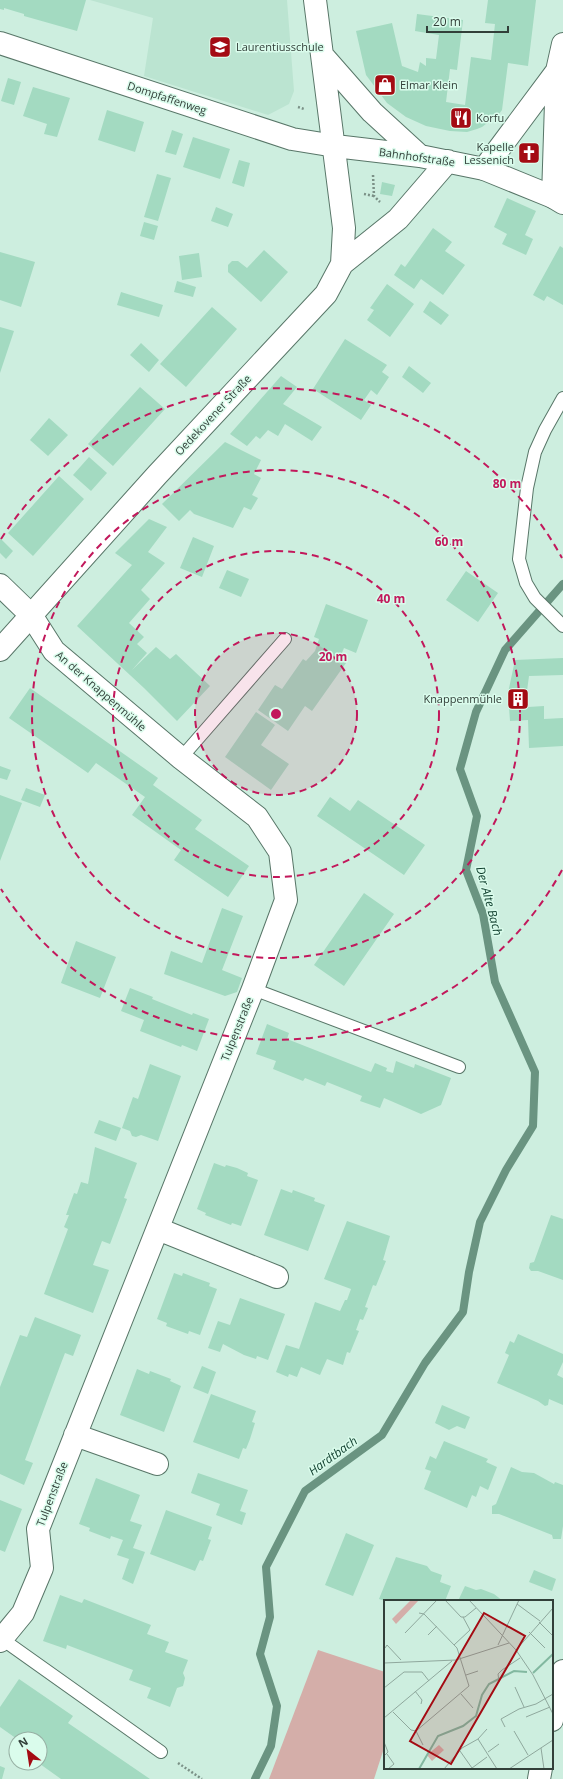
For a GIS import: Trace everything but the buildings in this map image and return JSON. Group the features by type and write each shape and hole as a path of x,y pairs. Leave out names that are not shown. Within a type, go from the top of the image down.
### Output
{"street":[{"name":"Oedekovener Straße","path":"0,650 162,469 326,294 342,264 344,228 335,146 315,0"},
{"name":"Dompfaffenweg","path":"0,43 292,139 335,146"},
{"path":"558,200 557,71 563,44"},
{"path":"322,55 372,112 420,156"},
{"path":"484,169 557,71"},
{"name":"Bahnhofstraße","path":"335,146 420,156 484,169 558,200"},
{"path":"342,264 398,218 448,161"},
{"name":"An der Knappenmühle","path":"0,585 31,615 54,651 181,758 257,817 280,852 286,900 254,989"},
{"name":"Tulpenstraße","path":"1,1640 24,1613 42,1568 38,1529 254,989"},
{"path":"158,1229 277,1277"},
{"path":"75,1435 157,1464"},
{"path":"553,1716 563,1671"},
{"path":"539,1779 541,1769"}],"lane":[{"path":"559,622 535,598 526,583 518,559 527,488 535,452 545,430 563,398"},
{"path":"181,758 285,639"},
{"name":"Tulpenstraße","path":"254,989 458,1067"},
{"name":"Tulpenstraße","path":"1,1640 161,1752"}],"path":[{"path":"373,174 374,196 384,206"},
{"path":"161,1752 202,1779"}],"shaded area":[{"name":"Laurentiusschule","path":"90,0 287,0 294,91 289,104 268,115 144,76 153,18"},
{"path":"318,1650 384,1672 384,1748 374,1779 269,1779"}],"waterway":[{"name":"Hardtbach","path":"255,1779 271,1746 277,1706 260,1654 270,1617 266,1567 305,1491 382,1435 425,1363 463,1312 469,1272 480,1222 506,1170 533,1126 535,1072 495,982 483,914 466,870 477,816 460,769 476,712 505,650 563,584"}],"place":[{"name":"Laurentiusschule","path":"220,47"},
{"name":"Elmar Klein","path":"385,85"},
{"name":"Korfu","path":"461,118"},
{"name":"Kapelle Lessenich","path":"529,153"},
{"name":"Knappenmühle","path":"518,699"}],"water label":[{"name":"Der Alte Bach","path":"489,901"}]}
